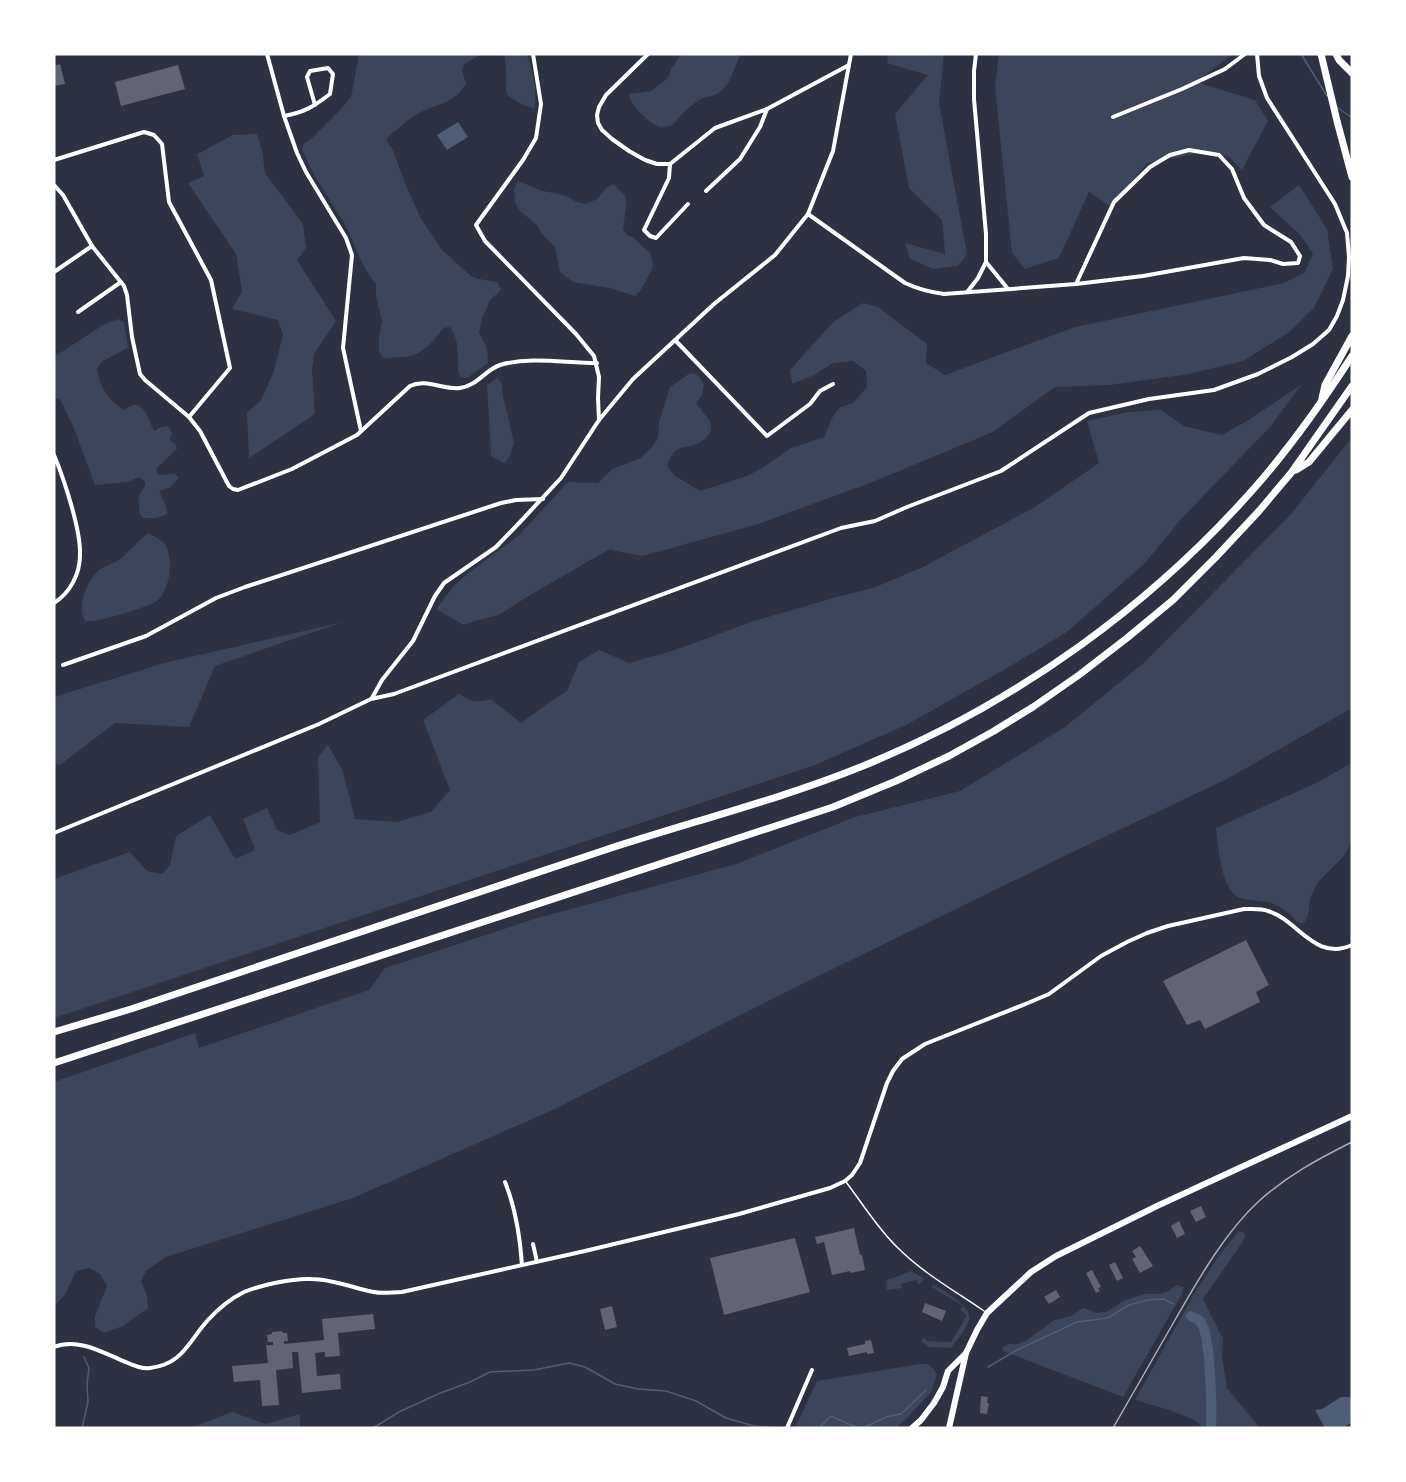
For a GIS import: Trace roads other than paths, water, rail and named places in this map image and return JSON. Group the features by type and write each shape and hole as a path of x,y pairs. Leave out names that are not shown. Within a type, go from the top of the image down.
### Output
{"highway":[{"path":"1321,54 1352,177"},
{"path":"1336,54 1352,73"},
{"path":"1321,403 1325,386 1352,336"},
{"path":"54,1032 131,1009 630,842 799,789 901,750 950,726 1044,671 1104,628 1202,543 1242,502 1289,446 1352,356"},
{"path":"54,1063 833,807 949,756 1033,707 1127,638 1173,600 1259,511 1291,473 1352,386"},
{"path":"1291,473 1309,462 1352,410"}],"main road":[{"path":"950,1428 966,1353 987,1313 1031,1272 1056,1256 1157,1206 1352,1116"},
{"path":"912,1428 934,1403 943,1387 948,1371 966,1353"}],"street":[{"path":"267,54 297,153 306,172 342,230 352,255 343,348 361,431"},
{"path":"533,54 542,104 536,138 524,160 476,225 485,241 576,334 594,356 599,377 600,420"},
{"path":"648,54 606,95 597,115 602,130 612,139 645,160 657,164 670,164 715,128 767,109 849,64"},
{"path":"371,699 382,680 413,640 444,583 496,547 561,478 600,420 633,379 714,304 775,255 808,214 833,151 851,54"},
{"path":"968,292 986,262 986,234 974,99 976,54"},
{"path":"1113,117 1225,69 1245,54"},
{"path":"54,833 319,724 371,699 394,694 841,528 875,521 1000,471 1089,413 1149,399 1214,390 1258,374 1313,344 1329,330 1343,300 1348,276 1347,233 1335,204 1267,98 1259,76 1257,54"},
{"path":"284,116 301,112 315,105 330,94 333,74 328,68 310,71 307,77 315,105"},
{"path":"706,191 740,159 760,127 767,109"},
{"path":"54,160 144,132 154,135 162,144 170,202 211,280 230,368 189,417"},
{"path":"808,214 891,273 918,289 944,294 1076,284 1143,276 1244,258 1292,264 1298,263 1300,256 1291,242 1264,225 1244,198 1232,169 1219,155 1189,150 1170,155 1149,167 1114,202 1076,284"},
{"path":"670,164 669,178 644,230 656,238 688,204"},
{"path":"54,185 63,195 92,246 124,286 140,374 189,417 200,431 229,486 233,489 238,490 292,469 357,435 415,384 425,383 461,388 474,384 497,366 518,361 597,363"},
{"path":"54,272 92,246"},
{"path":"986,262 1008,290"},
{"path":"78,312 121,282"},
{"path":"675,340 766,436 810,404 820,391 833,384"},
{"path":"54,455 68,494 77,531 80,556 76,575 68,591 54,603"},
{"path":"63,665 146,636 216,598 245,587 501,503 543,499"},
{"path":"54,1347 72,1343 91,1347 147,1369 166,1365 181,1355 206,1322 220,1308 243,1293 264,1286 310,1278 376,1292 402,1292 739,1214 830,1188 852,1175 860,1162 887,1083 902,1059 926,1044 1049,993 1127,942 1168,926 1244,909 1255,909 1269,911 1282,918 1311,941 1326,948 1344,948 1352,945"},
{"path":"506,1182 514,1206 522,1265"},
{"path":"533,1244 537,1262"},
{"path":"787,1428 812,1370"}],"lane":[{"path":"845,1180 899,1249 922,1269 987,1313"}],"waterway":[{"path":"1301,54 1327,96"},
{"path":"1337,107 1352,118"},
{"path":"988,1367 1017,1350 1077,1322 1108,1318 1129,1305 1148,1300 1164,1299 1173,1304"},
{"path":"1191,1316 1198,1319 1204,1328 1210,1372 1211,1428"},
{"path":"82,1428 88,1402 89,1368 84,1357"},
{"path":"373,1428 399,1412 490,1372 534,1370 569,1363 585,1367 615,1384 638,1389 666,1391 696,1401 726,1418 754,1426 773,1428"},
{"path":"863,1428 886,1417 901,1414 926,1390"},
{"path":"819,1428 831,1416 862,1428"}],"railway":[{"path":"1113,1428 1193,1289 1235,1227 1259,1201 1292,1175 1352,1142"}]}
